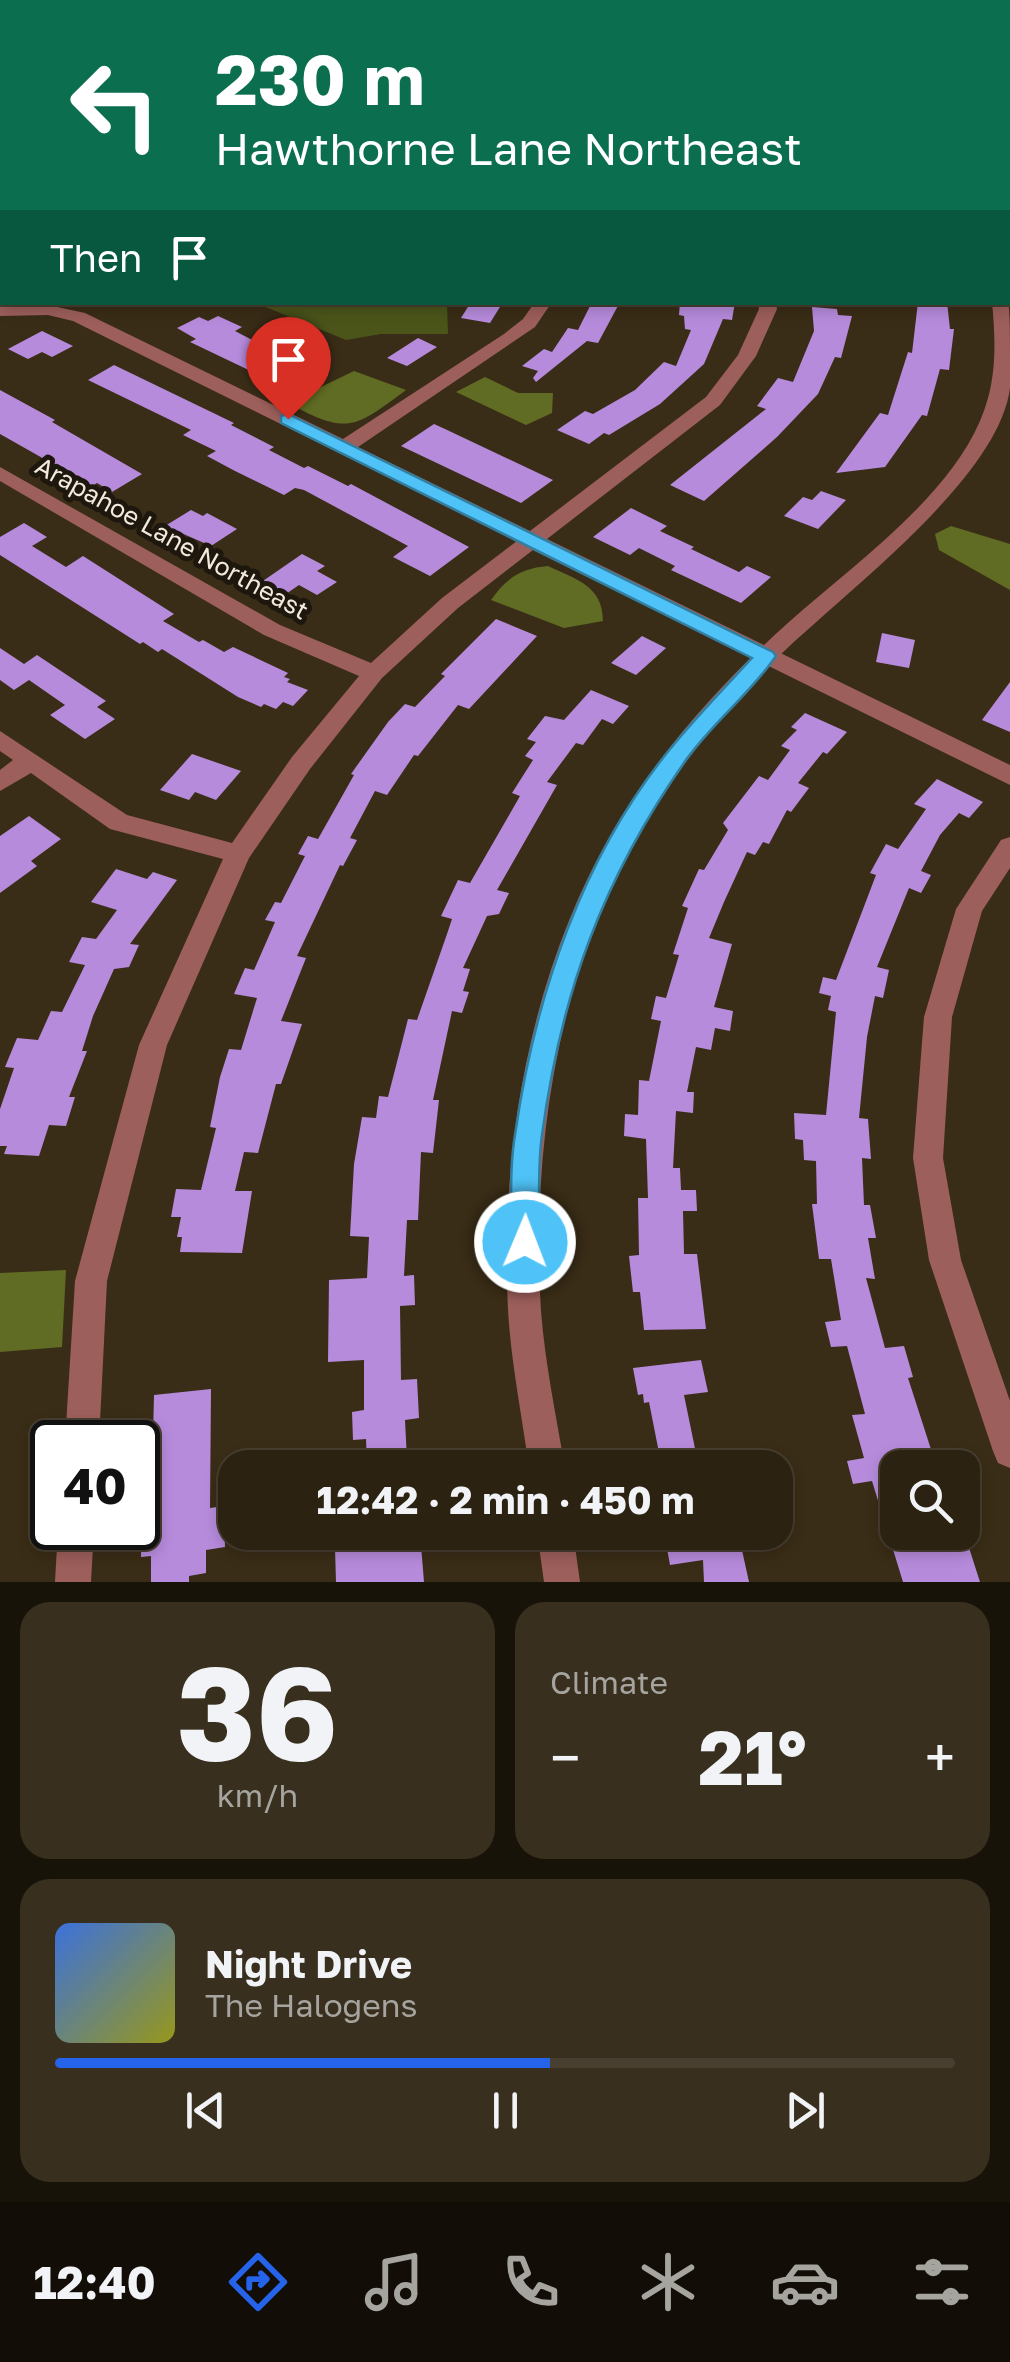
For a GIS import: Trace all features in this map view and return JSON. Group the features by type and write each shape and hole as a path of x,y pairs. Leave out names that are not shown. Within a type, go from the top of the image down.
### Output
{"street":[{"path":"344,447 510,338 529,324 542,305"},
{"path":"83,1420 91,1281 153,1045 238,854 300,763 374,672 450,603 713,401 747,356 767,305"},
{"path":"545,1450 523,1289 528,1138 550,1020 581,923 623,835 681,750 766,656 945,491 978,441 1002,387 1001,305"},
{"path":"0,311 31,309 79,318 1010,776"},
{"name":"Arapahoe Lane Northeast","path":"0,473 272,630 374,672"},
{"path":"0,740 119,822 238,854"},
{"path":"0,782 31,760"},
{"path":"1010,848 969,909 938,1017 928,1158 945,1260 1010,1451"},
{"path":"73,1582 75,1550"},
{"path":"558,1550 562,1582"}],"green space":[{"path":"261,305 447,305 448,334 381,334 346,340"},
{"path":"354,371 406,390 374,413 350,423 324,420 288,403"},
{"path":"485,377 518,393 553,393 552,413 526,425 456,392"},
{"path":"951,526 1010,544 1010,590 939,550 935,534"},
{"path":"548,566 593,592 603,621 564,628 491,600 515,576"},
{"path":"66,1270 62,1347 0,1352 0,1273"}],"building":[{"path":"469,305 501,305 490,323 461,318"},
{"path":"590,305 618,305 598,343 587,341 536,382 533,378 538,371 522,366 544,349 552,352 568,328 578,330"},
{"path":"680,305 734,305 732,320 723,319 704,364 660,404 589,444 557,430 585,411 593,414 635,390 664,362 676,366 691,330 685,329 684,316 679,315"},
{"path":"918,305 947,305 950,329 954,329 949,370 940,369 927,416 922,415 885,467 836,473 880,413 888,415 908,352 912,353"},
{"path":"812,307 837,309 838,315 852,316 841,358 835,357 818,394 777,437 704,501 670,485 766,409 757,406 778,378 793,382 814,331"},
{"path":"218,316 242,327 235,331 321,376 295,392 190,342 196,339 177,328 199,317 208,321"},
{"path":"42,331 73,346 52,357 42,352 28,359 8,349"},
{"path":"418,338 437,347 407,366 387,358"},
{"path":"114,365 234,423 231,425 274,447 269,450 304,468 308,466 348,486 351,484 469,547 430,576 393,557 408,546 304,490 295,488 284,495 235,471 207,456 216,451 183,435 191,430 88,380"},
{"path":"0,390 142,474 112,492 97,483 92,486 0,434"},
{"path":"434,424 553,480 521,503 401,446"},
{"path":"821,491 846,500 818,529 784,516 803,497 812,500"},
{"path":"631,508 667,526 660,531 694,547 691,549 739,572 747,566 771,577 741,603 671,570 675,566 639,548 630,555 593,537"},
{"path":"191,510 203,516 207,513 237,529 211,546 165,526"},
{"path":"24,523 47,537 32,546 66,567 83,556 174,614 163,621 199,642 203,640 224,652 233,647 288,673 284,677 290,679 287,682 308,690 293,706 283,702 276,709 264,704 261,707 162,649 158,652 143,642 140,644 0,555 0,537"},
{"path":"302,554 325,566 317,571 337,582 317,595 299,585 283,596 260,583"},
{"path":"496,619 537,636 469,709 458,705 418,756 414,755 387,795 375,791 350,838 357,840 343,866 340,865 297,956 306,958 281,1021 302,1024 281,1084 276,1084 258,1153 244,1152 235,1191 252,1191 242,1253 180,1252 182,1237 177,1237 181,1217 171,1217 176,1189 201,1190 216,1128 210,1127 220,1077 229,1049 241,1050 257,998 234,994 245,968 254,970 275,922 265,920 275,902 281,903 305,856 298,854 308,836 318,839 354,775 351,774 388,722 405,704 415,707 445,676 441,674"},
{"path":"882,633 915,640 909,668 876,662"},
{"path":"642,636 666,648 636,675 611,663"},
{"path":"0,648 24,664 37,655 106,701 97,707 115,719 85,739 50,715 65,705 29,680 14,690 0,680"},
{"path":"1010,682 1010,732 982,720"},
{"path":"591,690 629,706 613,724 602,719 583,745 576,743 547,782 557,785 497,890 509,893 499,914 487,916 463,968 470,969 463,991 469,992 462,1013 452,1011 433,1100 439,1100 433,1153 421,1152 418,1220 407,1220 404,1276 414,1275 415,1305 400,1306 401,1380 417,1379 419,1418 405,1420 406,1450 366,1450 366,1439 353,1440 352,1412 364,1410 364,1360 328,1362 329,1280 367,1278 369,1237 350,1236 354,1164 362,1117 376,1118 379,1096 388,1097 408,1019 417,1020 452,919 441,916 458,880 470,883 520,796 512,793 533,760 525,756 536,742 527,739 545,716 564,720"},
{"path":"805,713 847,732 827,754 823,752 798,783 809,788 791,812 787,810 769,844 763,842 755,855 747,852 724,902 709,938 732,944 714,1007 733,1011 730,1031 715,1028 711,1050 696,1047 687,1092 694,1092 693,1113 676,1111 673,1168 680,1168 681,1190 696,1190 697,1211 683,1211 684,1254 697,1254 706,1329 644,1330 640,1292 633,1292 629,1256 639,1255 638,1198 648,1198 646,1139 624,1136 625,1114 638,1115 639,1080 649,1081 661,1021 651,1019 656,996 666,998 679,955 673,954 688,908 682,906 699,869 704,870 728,830 723,823 759,776 768,780 790,750 781,746 797,730 791,727"},
{"path":"192,754 241,771 216,800 195,792 189,800 160,790"},
{"path":"937,779 983,802 969,818 959,813 940,835 921,871 931,875 921,893 909,888 877,967 889,970 883,998 875,996 859,1118 868,1119 871,1159 862,1158 864,1205 870,1205 876,1238 868,1238 875,1279 866,1278 885,1348 904,1346 913,1377 908,1378 931,1450 880,1450 880,1507 872,1481 853,1484 847,1461 864,1458 852,1415 865,1414 847,1346 831,1347 825,1322 841,1320 831,1259 819,1259 812,1204 817,1204 816,1161 804,1160 803,1140 795,1139 794,1113 826,1115 836,1012 828,1010 831,996 819,993 823,977 836,980 876,875 870,873 886,844 898,849 926,809 914,804"},
{"path":"29,816 61,839 31,861 37,866 0,893 0,836"},
{"path":"116,869 147,879 153,872 177,880 130,944 139,945 129,967 114,969 82,1051 87,1051 69,1097 75,1097 66,1126 49,1125 39,1156 4,1154 7,1146 0,1146 0,1109 14,1068 5,1067 17,1038 38,1040 51,1011 62,1012 85,965 69,962 82,937 96,939 117,910 91,902"},
{"path":"701,1360 708,1392 684,1395 695,1450 658,1450 649,1402 644,1403 643,1394 638,1395 633,1368"},
{"path":"211,1389 210,1508 218,1507 218,1548 206,1550 206,1573 189,1576 189,1582 151,1582 151,1556 141,1557 141,1550 160,1550 160,1420 153,1420 154,1395"},
{"path":"335,1550 421,1550 424,1582 336,1582"},
{"path":"667,1550 742,1550 749,1582 704,1582 703,1560 670,1565"},
{"path":"893,1550 970,1550 980,1582 903,1582"}],"route":[{"path":"288,419 766,656 681,750 623,835 581,923 550,1020 528,1138 525,1242"}]}
